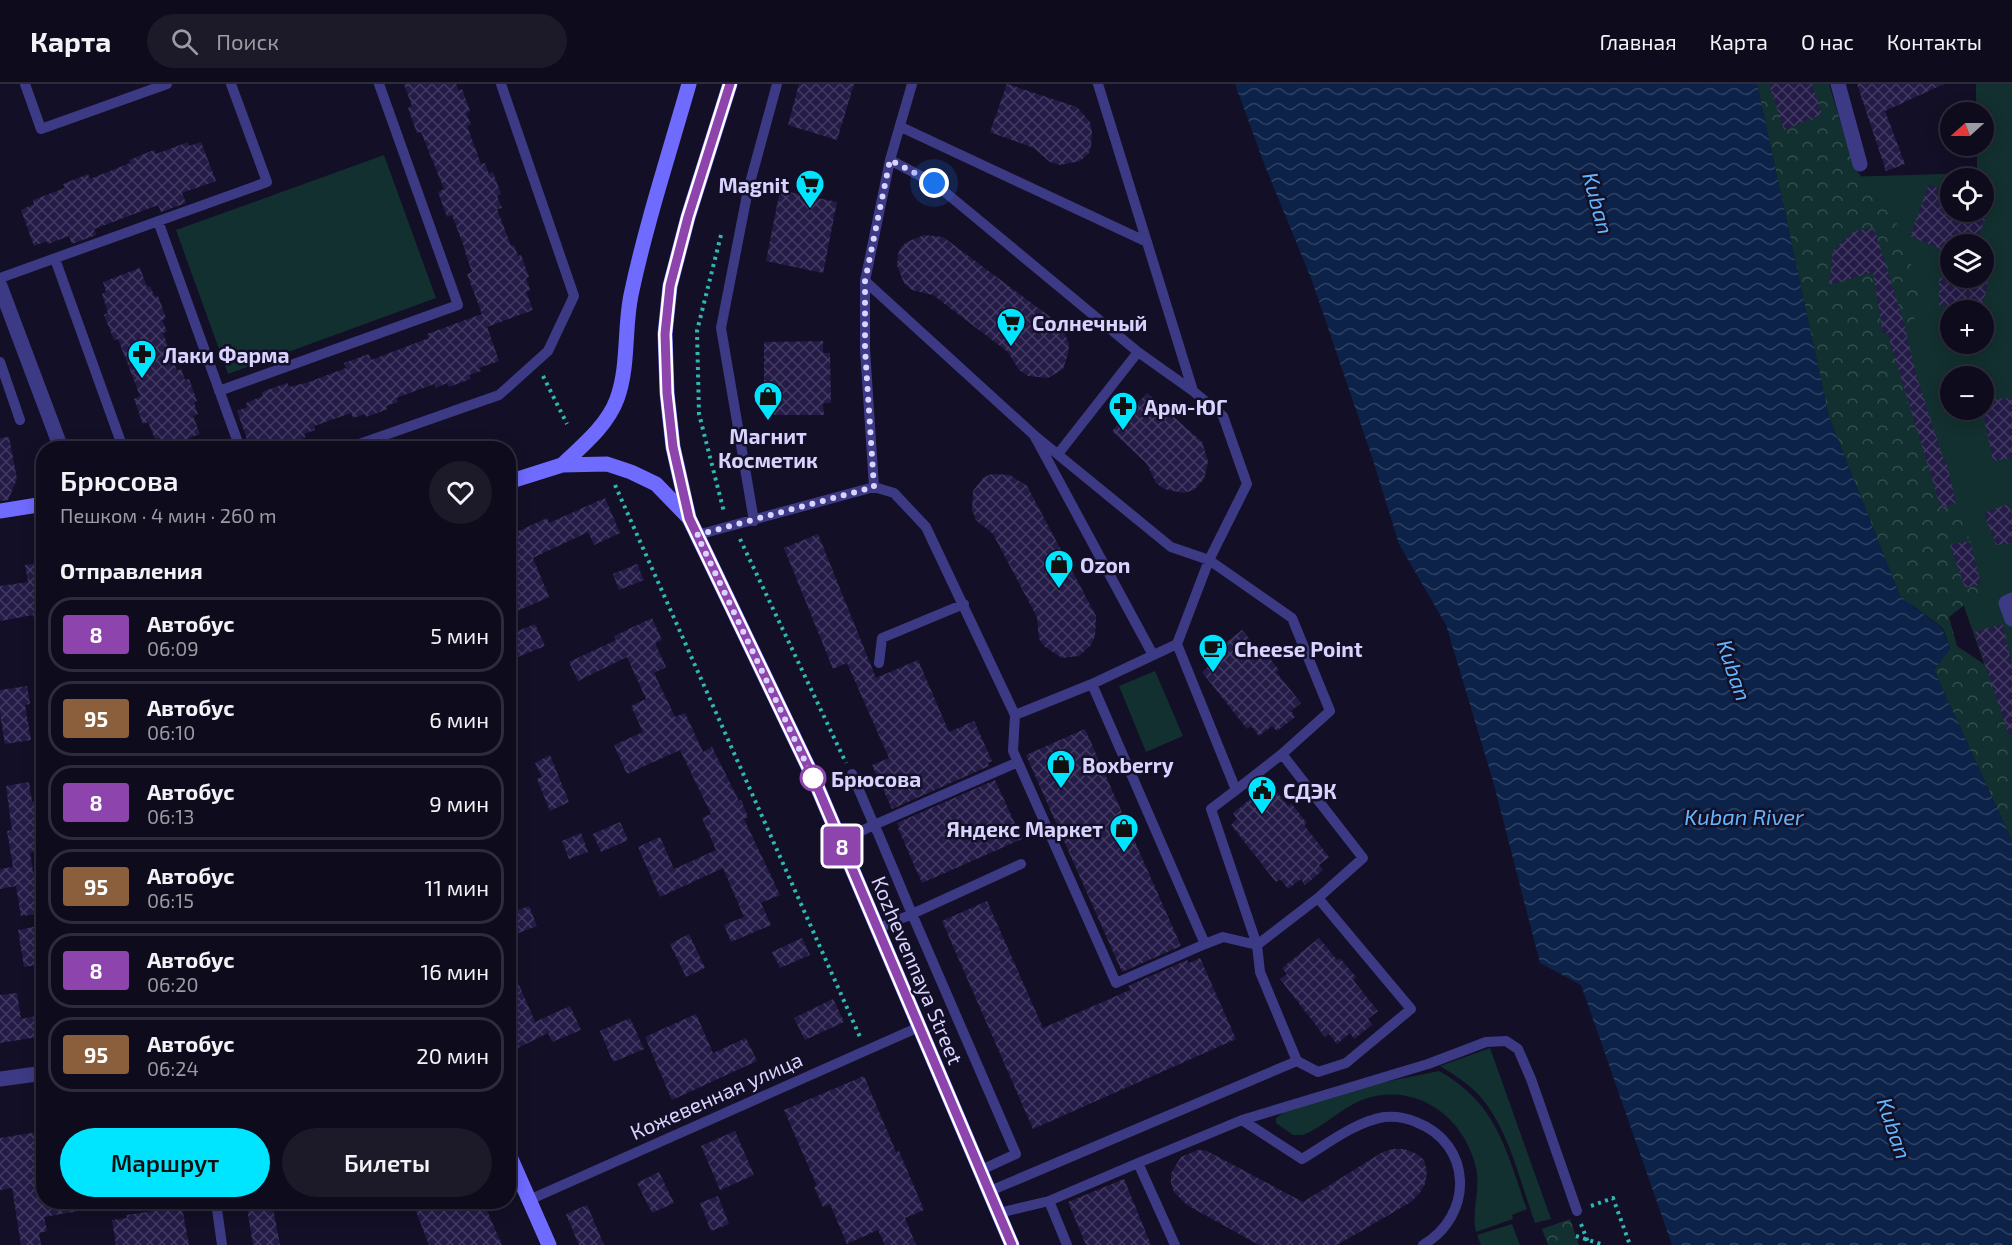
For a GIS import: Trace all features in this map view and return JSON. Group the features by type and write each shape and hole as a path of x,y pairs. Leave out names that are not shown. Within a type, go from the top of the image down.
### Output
{"main road":[{"path":"562,465 605,422 617,399 624,371 630,298 644,236 689,84"},
{"path":"689,518 673,447 667,393 665,334 670,286 688,217 730,84"},
{"path":"516,479 562,465 607,464 656,484 689,518"},
{"path":"0,511 36,505"},
{"name":"Kozhevennaya Street","path":"689,518 814,779 1012,1245"},
{"path":"516,1170 549,1245"}],"street":[{"path":"1838,84 1860,164"},
{"path":"0,286 58,441"},
{"path":"2009,601 2012,619"},
{"path":"0,1079 36,1074"}],"lane":[{"path":"25,84 41,129 167,84"},
{"path":"0,278 267,182 231,84"},
{"path":"219,391 458,305 379,84"},
{"path":"368,441 499,395 548,351 574,296 501,84"},
{"path":"754,520 721,328 748,190 777,84"},
{"path":"874,487 865,349 865,281 890,160 912,84"},
{"path":"1098,84 1193,391"},
{"path":"901,127 1147,242"},
{"path":"890,160 934,183 1138,352 1193,391 1223,416 1247,484 1209,560 1177,644 1236,790"},
{"path":"158,221 237,441"},
{"path":"55,258 120,441"},
{"path":"865,281 1034,435 1171,547 1209,560 1292,618 1330,711 1281,754 1211,809 1257,945 1260,972 1297,1061 1318,1072 1346,1063 1411,1009 1318,898"},
{"path":"1058,454 1138,352"},
{"path":"0,362 21,420"},
{"path":"1034,435 1153,655"},
{"path":"697,535 874,487 894,493 926,527 1016,715 1013,751 1116,983 1223,938 1257,945 1318,898 1363,858 1281,754"},
{"path":"879,663 882,638 964,604"},
{"path":"1016,715 1092,684 1177,644"},
{"path":"1092,684 1205,944"},
{"path":"840,841 1018,762"},
{"path":"852,774 1016,1154 981,1170"},
{"path":"878,929 1021,864"},
{"name":"Кожевенная улица","path":"529,1200 919,1027"},
{"path":"999,1213 1049,1201 1242,1120 1428,1064 1486,1042 1506,1041 1518,1049 1527,1069 1577,1211"},
{"path":"990,1191 1297,1061"},
{"path":"1242,1120 1302,1159 1364,1123 1386,1117 1408,1118 1429,1126 1445,1142 1456,1161 1461,1183 1457,1205 1447,1225 1423,1245"},
{"path":"1138,1163 1175,1245"},
{"path":"1049,1201 1066,1245"},
{"path":"217,1209 222,1245"}],"path":[{"path":"543,376 567,424"},
{"path":"611,476 866,1050"},
{"path":"734,526 852,774"},
{"path":"1589,1245 1577,1211 1613,1198 1630,1245"},
{"path":"1576,1236 1604,1245"}],"green space":[{"path":"1757,84 1829,84 1854,167 1898,225 1922,297 1907,339 1905,392 1920,442 1963,515 1982,591 1949,617 1957,646 2012,683 2012,841 1934,670 1950,648 1943,628 1900,596 1829,417"},
{"path":"1976,84 2012,84 2012,743 1949,564 1843,177 1940,174 1940,222 1994,222 1994,168 1977,168 1977,156 1994,156 1994,102 1976,102"},
{"path":"384,155 436,298 228,374 176,230"},
{"path":"1155,671 1183,736 1146,752 1119,686"},
{"path":"1490,1048 1551,1219 1535,1223 1505,1137 1488,1106 1464,1082 1440,1066"},
{"path":"1439,1071 1475,1098 1497,1131 1527,1209 1512,1215 1513,1219 1476,1232 1477,1176 1470,1149 1449,1118 1418,1099 1400,1095 1381,1095 1362,1100 1303,1135 1293,1135 1276,1123 1276,1118 1284,1112 1375,1084"},
{"path":"1570,1219 1579,1245 1548,1245 1542,1229"},
{"path":"1512,1224 1520,1245 1481,1245 1477,1235"}],"water":[{"name":"Kuban River","path":"1235,84 1757,84 1829,417 1900,596 1942,628 1950,648 1934,670 2012,841 2012,1245 1672,1245 1581,985 1540,963 1493,781 1446,625 1399,544 1311,278 1265,166"}],"building":[{"path":"404,84 456,84 459,91 462,89 470,111 466,113 471,125 467,126 481,164 485,163 489,174 493,172 501,194 497,196 502,208 497,209 511,246 514,245 518,256 521,255 529,277 526,278 530,290 526,292 533,310 487,327 499,361 479,368 481,371 469,375 471,379 449,387 447,383 436,388 434,384 396,398 398,402 386,406 388,409 366,417 365,414 353,418 351,413 314,426 315,430 295,441 248,441 237,411 247,407 246,403 263,396 262,392 287,383 289,387 309,382 346,368 344,363 369,354 371,360 429,338 427,334 482,314 467,274 472,272 466,252 452,215 447,217 438,192 444,189 421,132 417,133 408,108 412,106"},
{"path":"799,84 854,84 837,140 788,125"},
{"path":"1007,84 1077,107 1090,122 1091,148 1088,154 1080,161 1060,165 1050,162 1034,148 990,132"},
{"path":"1769,84 1812,84 1822,114 1784,130"},
{"path":"1857,84 1944,84 1885,111 1905,164 1886,171"},
{"path":"188,142 189,146 201,142 216,181 182,193 186,203 161,212 158,205 94,229 96,235 72,244 69,236 48,244 47,241 34,246 21,210 34,204 33,200 65,188 63,184 88,174 90,179 130,163 129,160 154,150 156,154"},
{"path":"1929,184 1940,190 1940,222 1984,222 1979,234 1940,234 1940,249 1910,236"},
{"path":"780,190 837,202 823,273 766,261"},
{"path":"1874,228 1904,323 1916,374 1944,461 1946,460 1956,503 1941,508 1887,332 1883,335 1873,272 1829,285 1833,250 1854,231"},
{"path":"924,235 943,237 1061,325 1069,344 1063,369 1048,378 1028,376 1019,370 1008,352 933,295 912,290 904,283 897,265 898,254 907,242"},
{"path":"140,268 147,287 150,286 155,297 158,296 166,318 162,320 167,331 163,333 177,371 181,369 185,380 189,379 197,401 194,403 198,414 193,416 200,434 182,441 160,441 159,438 155,439 148,422 143,424 134,399 140,396 118,339 114,340 104,315 108,313 102,294 106,292 103,282"},
{"path":"1939,278 1940,288 1987,288 1984,300 1940,300 1939,306"},
{"path":"823,341 823,353 830,353 831,403 823,403 824,415 764,415 764,342"},
{"path":"1147,393 1202,442 1208,461 1204,479 1194,490 1183,493 1164,489 1156,483 1147,464 1112,431"},
{"path":"2012,398 2012,458 1993,461 1985,420 1994,420 1994,399"},
{"path":"9,437 17,479 8,500 0,501 0,438"},
{"path":"992,474 1010,475 1027,486 1096,616 1095,636 1091,645 1079,656 1062,658 1045,647 1039,639 1037,617 993,534 976,520 972,510 973,491 984,477"},
{"path":"605,498 620,533 594,545 588,532 533,558 549,597 516,612 516,532 547,518 549,523"},
{"path":"2008,504 2012,514 2012,543 1996,545 1984,513"},
{"path":"818,534 876,678 918,660 949,732 974,721 992,761 988,763 989,766 892,809 872,765 889,758 847,663 833,669 784,548"},
{"path":"1970,541 1981,584 1965,588 1950,545"},
{"path":"36,563 36,620 34,620 33,615 0,621 0,586 28,582 25,565"},
{"path":"637,564 644,580 619,590 613,574"},
{"path":"652,618 662,640 655,643 666,667 654,673 675,717 685,713 703,752 712,747 739,801 741,800 748,817 744,819 780,895 761,903 771,925 731,942 724,925 744,917 723,868 660,897 638,847 660,837 674,869 716,850 702,818 711,814 680,750 627,774 614,745 643,732 631,706 646,699 627,657 578,681 569,662 616,640 614,636"},
{"path":"535,624 545,646 516,658 516,632"},
{"path":"2003,624 2012,667 2012,735 2009,735 1974,632"},
{"path":"1242,630 1260,652 1263,650 1279,670 1276,672 1301,703 1291,711 1295,717 1277,731 1272,726 1259,736 1251,726 1247,729 1202,672 1209,666 1204,660"},
{"path":"27,686 30,704 25,705 31,740 5,744 0,714 0,690"},
{"path":"1085,729 1181,946 1122,972 1026,755"},
{"path":"550,755 569,802 550,811 537,779 542,777 535,763"},
{"path":"995,780 1022,839 922,883 897,823"},
{"path":"29,782 32,802 35,802 36,852 30,853 36,888 36,914 21,916 16,886 0,889 0,869 13,867 7,831 12,830 6,786"},
{"path":"1270,783 1288,806 1291,803 1307,823 1304,825 1329,857 1319,865 1323,870 1305,885 1301,879 1288,889 1280,879 1276,882 1231,825 1237,819 1233,813"},
{"path":"620,822 628,840 601,852 593,834"},
{"path":"581,833 588,852 569,859 562,841"},
{"path":"987,901 1043,1028 1130,990 1128,986 1187,960 1189,963 1200,958 1236,1039 1033,1129 942,921"},
{"path":"529,906 537,926 516,934 516,911"},
{"path":"36,926 36,965 24,967 18,930"},
{"path":"689,934 705,968 686,977 670,944"},
{"path":"802,938 810,955 780,968 772,952"},
{"path":"1319,938 1337,960 1340,958 1356,977 1353,980 1378,1011 1368,1019 1372,1025 1354,1039 1350,1033 1337,1044 1329,1034 1325,1037 1280,979 1287,974 1282,968"},
{"path":"516,978 535,1022 570,1006 581,1030 552,1042 548,1033 516,1049"},
{"path":"17,993 21,1019 36,1016 36,1037 0,1043 0,995"},
{"path":"833,999 844,1022 805,1040 794,1018"},
{"path":"696,1014 713,1053 746,1038 757,1061 672,1100 645,1037"},
{"path":"630,1018 644,1049 613,1062 600,1031"},
{"path":"864,1076 896,1152 899,1151 924,1210 905,1218 916,1245 885,1245 878,1230 847,1244 830,1204 823,1207 814,1187 817,1186 784,1110"},
{"path":"735,1131 754,1175 720,1190 701,1146"},
{"path":"36,1132 36,1209 79,1209 79,1211 44,1217 47,1231 39,1233 41,1245 21,1245 12,1188 0,1190 0,1138"},
{"path":"1392,1149 1404,1149 1424,1160 1427,1172 1425,1184 1411,1202 1337,1245 1259,1245 1187,1205 1174,1192 1171,1183 1171,1173 1181,1157 1198,1150 1207,1151 1303,1202 1381,1153"},
{"path":"659,1172 674,1203 652,1213 637,1183"},
{"path":"1124,1179 1151,1245 1086,1245 1068,1202"},
{"path":"718,1196 729,1224 711,1231 700,1203"},
{"path":"587,1205 604,1245 579,1245 566,1214"},
{"path":"182,1209 189,1245 116,1245 112,1220 127,1218 126,1215"},
{"path":"247,1209 273,1209 280,1245 253,1245"},
{"path":"415,1209 486,1209 502,1245 429,1245"}],"bus line":[{"name":"8","path":"730,84 688,217 670,286 665,334 667,393 673,447 689,518 814,779 1012,1245"}],"place":[{"name":"Magnit","path":"810,210"},
{"name":"Солнечный","path":"1011,348"},
{"name":"Лаки Фарма","path":"142,380"},
{"name":"Магнит Косметик","path":"768,422"},
{"name":"Арм-ЮГ","path":"1123,432"},
{"name":"Ozon","path":"1059,590"},
{"name":"Cheese Point","path":"1213,674"},
{"name":"Брюсова","path":"813,778"},
{"name":"Boxberry","path":"1061,790"},
{"name":"СДЭК","path":"1262,816"},
{"name":"Яндекс Маркет","path":"1124,854"}],"route":[{"path":"813,778 697,535 874,487 865,349 865,281 890,160 934,183"}],"water label":[{"name":"Kuban","path":"1599,203"},
{"name":"Kuban","path":"1735,670"},
{"name":"Kuban","path":"1895,1128"}]}
